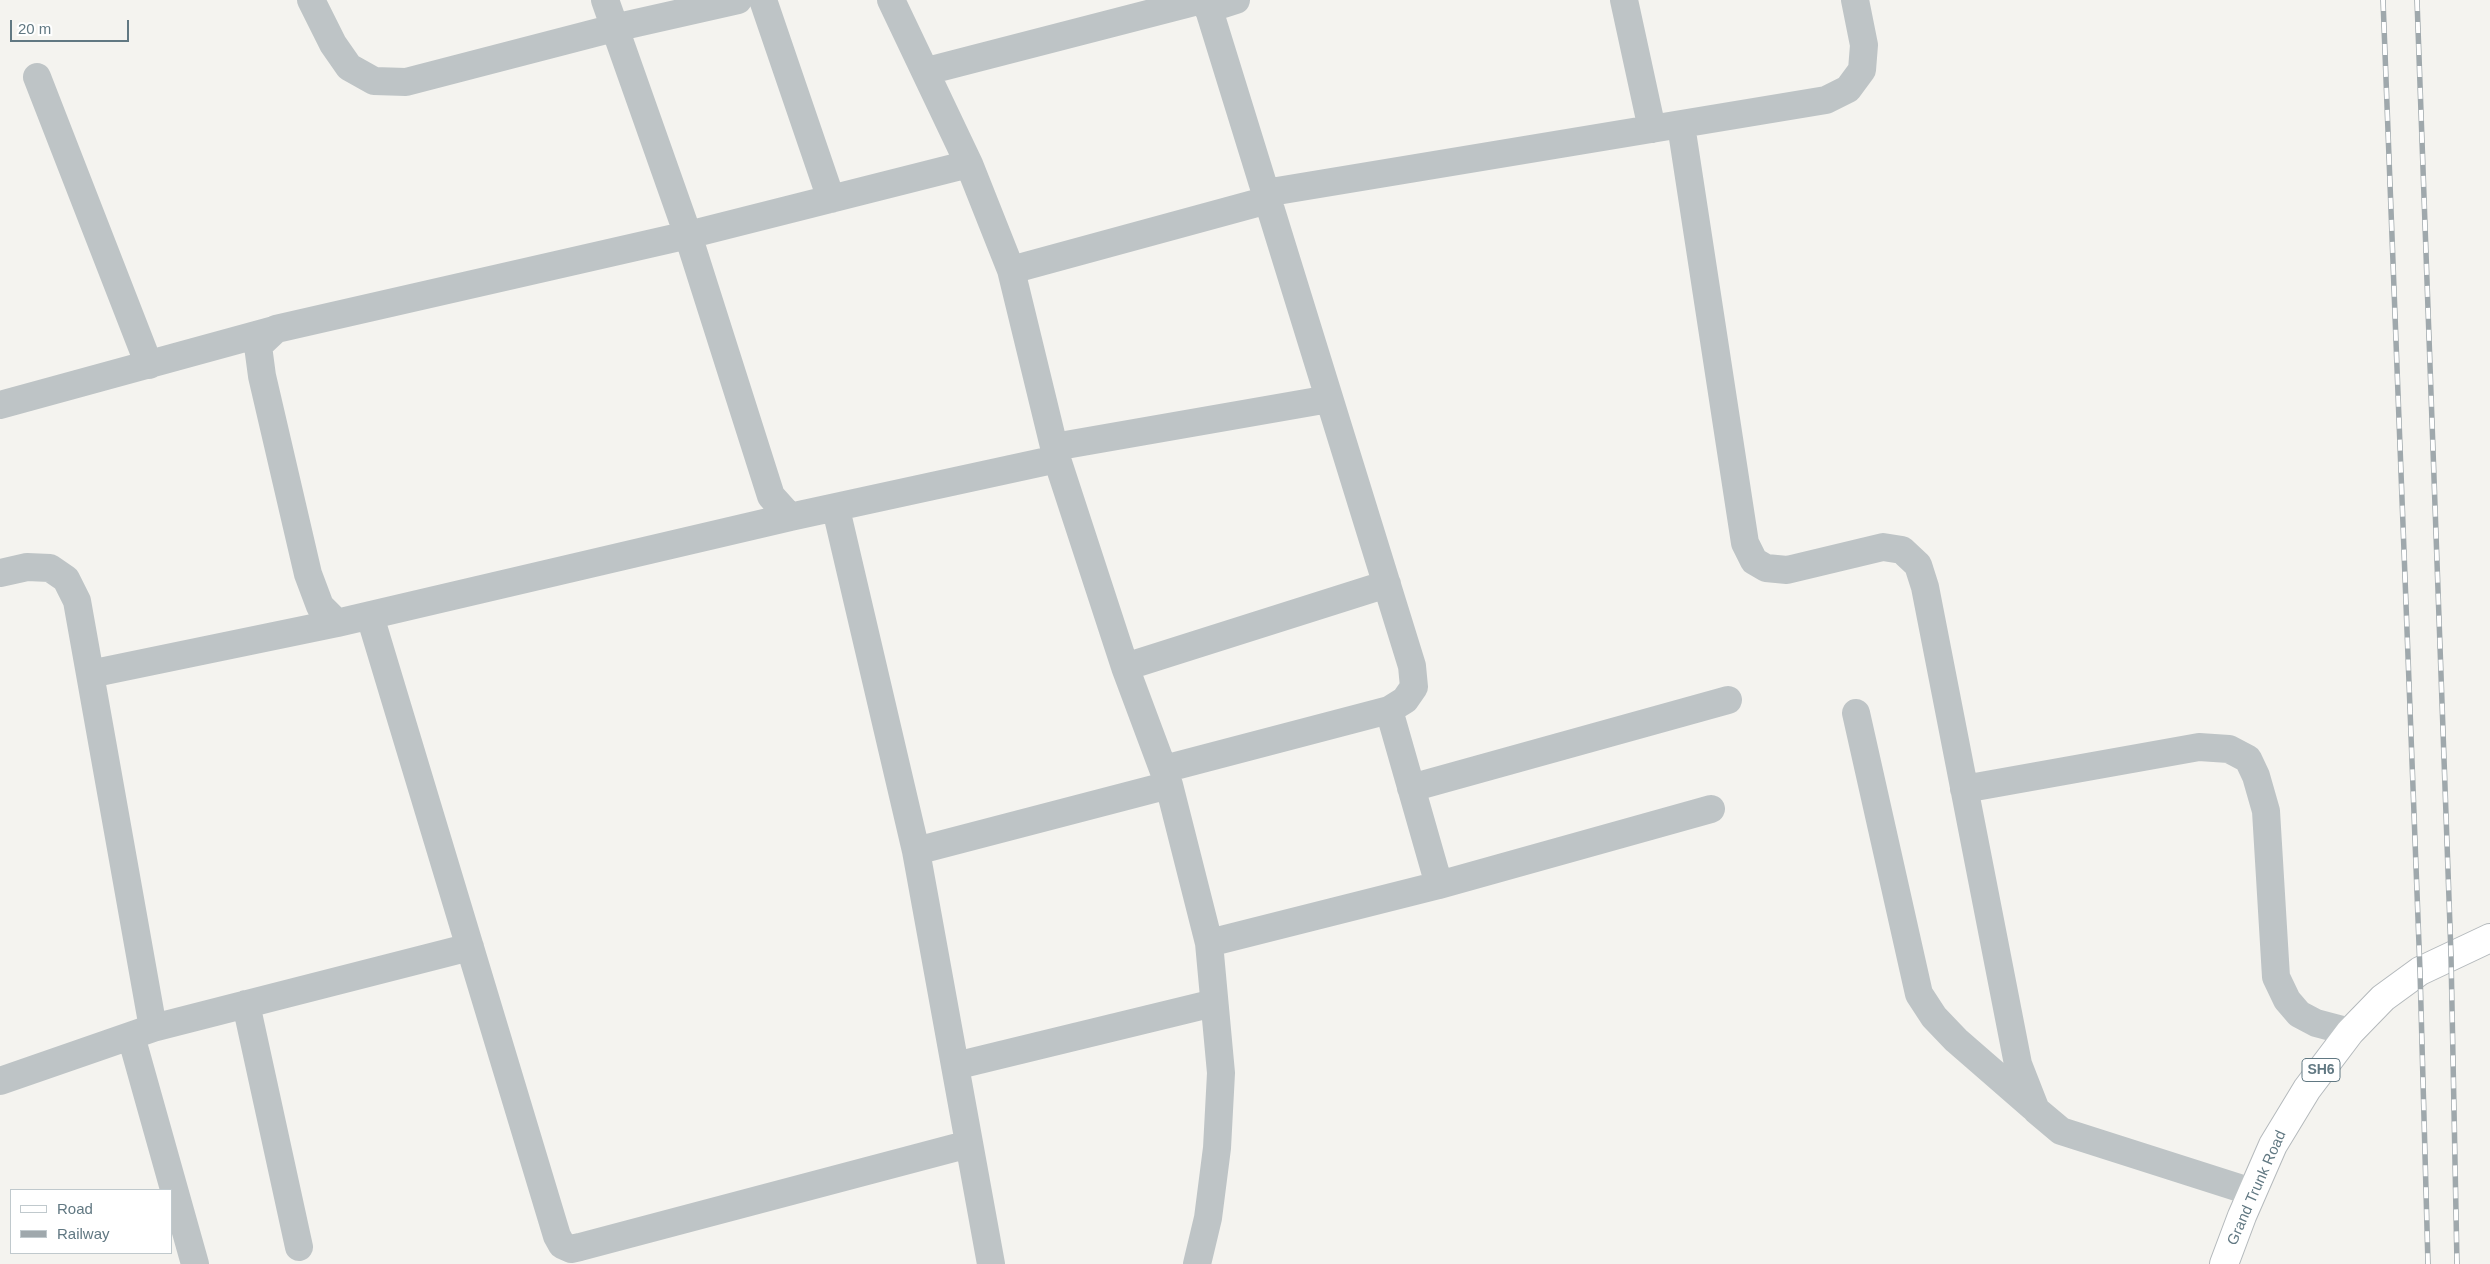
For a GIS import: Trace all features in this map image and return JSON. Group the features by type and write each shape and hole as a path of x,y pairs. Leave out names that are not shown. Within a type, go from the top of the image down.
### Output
{"main road":[{"name":"Grand Trunk Road","path":"2224,1264 2252,1192 2273,1145 2307,1089 2350,1032 2383,998 2420,971 2490,938"}],"street":[{"path":"312,0 333,44 349,67 374,81 406,82 614,28 738,0"},
{"path":"605,0 688,236 771,496 790,517"},
{"path":"763,0 831,199"},
{"path":"891,0 927,71 969,164 1011,270 1056,453 1125,667 1166,777 1209,944 1221,1072 1208,1218 1197,1264"},
{"path":"927,71 1206,3 1236,0"},
{"path":"1624,0 1652,129"},
{"path":"1011,270 1267,196 1826,100 1848,89 1862,70 1864,45 1855,0"},
{"path":"916,851 1389,710 1405,700 1414,687 1412,666 1206,3"},
{"path":"37,77 149,365"},
{"path":"1681,125 1745,543 1754,561 1766,568 1787,570 1883,547 1902,550 1918,565 1925,587 2018,1064 2036,1110"},
{"path":"0,405 276,329 688,236 969,164"},
{"path":"276,329 258,346 262,376 308,574 320,606 337,623"},
{"path":"90,674 370,616 790,517 836,509 1056,453 1329,399"},
{"path":"836,509 916,851 991,1264"},
{"path":"0,573 27,567 50,568 66,579 77,601 90,674 142,1032 195,1264"},
{"path":"1125,667 1387,584"},
{"path":"370,616 557,1236 566,1256 969,1144"},
{"path":"1411,788 1728,700"},
{"path":"1389,710 1440,885"},
{"path":"1856,713 1919,994 1934,1017 1956,1040 2060,1131 2252,1192"},
{"path":"1964,788 2199,746 2229,749 2248,760 2256,776 2266,811 2276,977 2287,1000 2299,1014 2316,1023 2350,1032"},
{"path":"1209,944 1440,885 1711,809"},
{"path":"0,1081 142,1032 470,947"},
{"path":"246,1004 299,1247"},
{"path":"955,1066 1214,1004"}],"railway":[{"path":"2383,0 2420,971 2428,1264"},
{"path":"2417,0 2451,955 2457,1264"}]}
